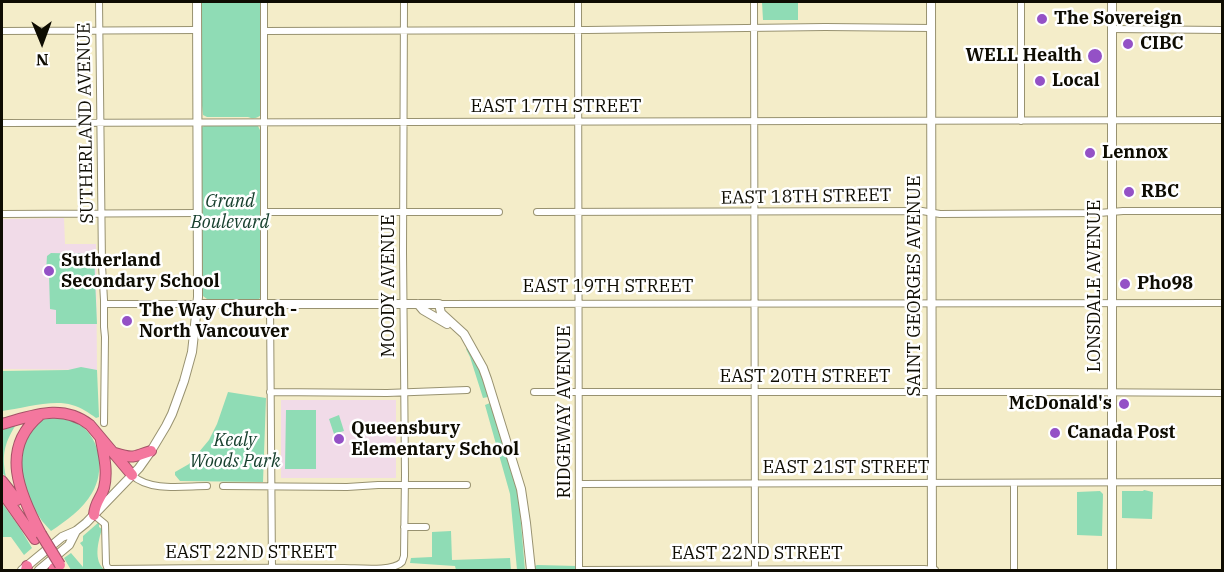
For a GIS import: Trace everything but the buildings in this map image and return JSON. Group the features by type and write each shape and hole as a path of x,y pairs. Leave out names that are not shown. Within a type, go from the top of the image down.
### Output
{"highway":[{"path":"38,536 14,485 9,459 16,436 25,426 43,414"},
{"path":"2,424 43,414 73,415 83,419 132,475"},
{"path":"94,515 95,506 104,489 105,478 104,450 100,437"},
{"path":"114,453 131,458 151,451"},
{"path":"2,481 22,507 55,562"},
{"path":"2,492 38,536"}],"main road":[{"path":"39,570 55,562 62,537 74,535 132,475 151,451 172,414 184,381 192,352 197,304 197,2"},
{"name":"SAINT GEORGES AVENUE","path":"931,2 933,570"},
{"name":"LONSDALE AVENUE","path":"1112,2 1112,570"},
{"name":"EAST 19TH STREET","path":"197,304 440,304"},
{"path":"418,304 423,310 446,323 471,347"},
{"path":"440,304 441,313 462,331 487,379 521,489 531,570"},
{"path":"27,569 55,562"}],"street":[{"name":"SUTHERLAND AVENUE","path":"99,2 105,423"},
{"path":"264,2 264,212 271,412 272,569"},
{"name":"MOODY AVENUE","path":"396,567 402,562 404,556 404,2"},
{"name":"RIDGEWAY AVENUE","path":"578,2 579,570"},
{"path":"754,2 755,570"},
{"path":"1021,2 1021,121"},
{"path":"264,31 931,28"},
{"path":"2,31 197,30"},
{"path":"1112,30 1222,30"},
{"name":"EAST 17TH STREET","path":"2,123 1222,120"},
{"name":"EAST 18TH STREET","path":"537,212 1089,213 1222,211"},
{"path":"264,212 499,212"},
{"path":"2,214 198,213"},
{"name":"EAST 19TH STREET","path":"440,304 1222,303"},
{"name":"EAST 19TH STREET","path":"104,304 197,304"},
{"path":"270,392 467,390"},
{"name":"EAST 20TH STREET","path":"534,392 1222,393"},
{"path":"132,475 143,484 158,487 207,486"},
{"path":"1014,483 1014,570"},
{"name":"EAST 21ST STREET","path":"580,484 1222,483"},
{"path":"223,486 467,485"},
{"name":"EAST 22ND STREET","path":"94,515 105,524 107,567 110,569 396,567"},
{"path":"404,527 426,527"},
{"name":"EAST 22ND STREET","path":"579,570 933,570"}],"shaded area":[{"name":"Sutherland Secondary School","path":"64,218 65,244 96,244 97,370 2,369 2,219"},
{"name":"Queensbury Elementary School","path":"281,400 396,400 396,478 281,478"}],"green space":[{"path":"200,2 261,2 261,115 258,117 207,117 203,115 200,87"},
{"path":"762,2 798,2 798,20 763,20"},
{"name":"Grand Boulevard","path":"204,126 258,126 261,132 261,297 259,299 207,299 203,296 200,272 201,128"},
{"path":"51,253 94,254 97,324 56,324 56,310 50,309 49,274 46,272 47,256"},
{"path":"467,348 477,362 488,397 483,398"},
{"path":"81,367 97,370 99,417 96,418 79,407 64,403 2,411 2,371 68,370"},
{"name":"Kealy Woods Park","path":"228,392 266,398 263,482 180,481 175,472 189,464 209,440"},
{"path":"490,403 518,489 525,570 517,570 510,494 485,405"},
{"path":"286,410 316,410 316,469 285,469"},
{"path":"339,415 344,431 334,434 329,419"},
{"path":"53,417 74,422 87,431 93,439 99,456 99,475 92,493 84,504 51,531 21,488 15,448 41,419"},
{"path":"17,423 5,448 6,477 2,473 2,428"},
{"path":"1100,491 1103,494 1102,536 1077,535 1077,492"},
{"path":"1122,491 1153,492 1152,519 1122,518"},
{"path":"2,503 32,548 24,555 11,537 2,537"},
{"path":"99,522 99,527 102,529 98,556 105,570 71,570 64,558 71,553 83,567 83,547 80,543 83,541 83,536"},
{"path":"451,531 452,560 510,558 511,570 456,570 455,566 410,563 411,558 432,557 432,532"},
{"path":"537,565 577,566 577,570 535,570"}],"place":[{"name":"The Sovereign","path":"1042,19"},
{"name":"CIBC","path":"1128,44"},
{"name":"WELL Health","path":"1095,56"},
{"name":"Local","path":"1040,81"},
{"name":"Lennox","path":"1090,153"},
{"name":"RBC","path":"1129,192"},
{"name":"Sutherland Secondary School","path":"49,271"},
{"name":"Pho98","path":"1125,284"},
{"name":"The Way Church - North Vancouver","path":"127,321"},
{"name":"McDonald's","path":"1124,404"},
{"name":"Canada Post","path":"1055,433"},
{"name":"Queensbury Elementary School","path":"339,439"}]}
